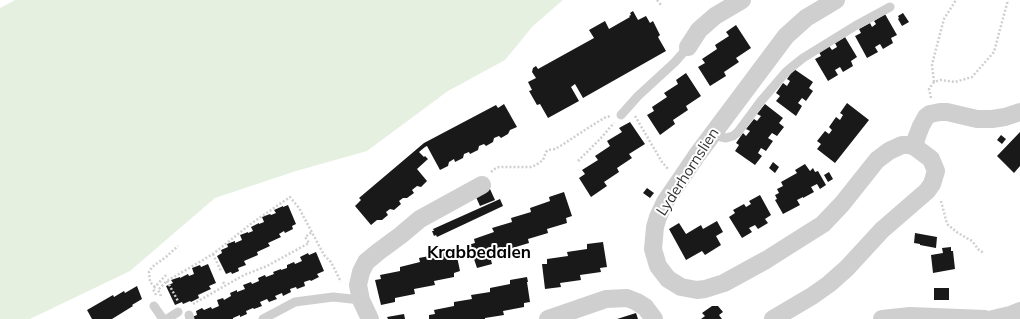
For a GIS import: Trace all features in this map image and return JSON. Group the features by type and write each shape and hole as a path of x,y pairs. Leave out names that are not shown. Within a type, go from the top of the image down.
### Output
{"street":[{"path":"688,47 700,30 715,16 742,0"},
{"name":"Lyderhornslien","path":"836,0 806,18 786,36 713,133 665,202 655,227 653,249 658,266 668,279 681,287 705,290 724,283 766,260 823,224 842,204 877,160 889,151 902,145 915,147"},
{"path":"772,319 812,296 828,284 847,268 882,230 927,191 932,184 936,171 931,158 915,147 916,139 926,117 930,114 947,112 977,119 992,119 1005,117 1020,112"},
{"path":"370,319 361,300 358,285 361,272 366,262 420,219 482,185"},
{"path":"548,319 606,299 627,298 637,302 654,319"},
{"path":"993,319 1020,311"},
{"path":"882,319 910,316 985,319"}],"lane":[{"path":"713,133 726,138 733,136 738,132 761,101 793,66 803,58 855,26 890,7"},
{"path":"621,114 675,62 688,47"},
{"path":"263,319 295,302 333,297 361,300"},
{"path":"157,304 163,319"},
{"path":"167,319 178,312"}],"path":[{"path":"657,0 661,5"},
{"path":"934,82 932,65 944,19 956,0"},
{"path":"926,117 932,101 929,89 934,82 941,80 955,82 972,77 994,52 1008,0"},
{"path":"629,106 662,162 679,182"},
{"path":"578,161 600,139 621,114"},
{"path":"482,185 480,180 496,168 536,166 543,160 548,150 555,149 606,117 621,114"},
{"path":"934,179 947,224 958,233 972,241 979,250 984,253"},
{"path":"164,300 158,290 167,281 213,254 252,223 290,197 299,208 324,255 331,262 342,283"},
{"path":"189,313 194,304 244,275 267,266 309,243 305,237 312,232"},
{"path":"155,287 150,282 148,272 178,246"},
{"path":"213,254 221,271"},
{"path":"157,304 153,289 166,275"},
{"path":"167,281 178,301"},
{"path":"223,282 225,286"}],"green space":[{"path":"15,0 563,0 533,26 505,60 448,91 367,151 296,171 215,198 130,271 30,319 0,319 0,8"}],"building":[{"path":"633,11 638,20 646,16 650,23 653,21 660,35 658,37 666,51 583,98 575,84 571,87 579,101 548,118 540,104 537,105 529,91 532,90 528,82 536,78 532,72 533,68 536,66 538,69 594,38 589,30 605,21 609,29 630,17 630,13"},
{"path":"903,13 909,22 902,26 898,16"},
{"path":"885,14 897,35 891,38 893,43 883,49 880,44 875,47 878,52 867,58 855,36 861,33 859,29 870,23 872,27 876,24 874,21"},
{"path":"736,25 751,48 736,58 739,62 724,72 726,76 710,86 698,67 705,63 702,59 717,49 715,45 729,36 726,32"},
{"path":"845,37 857,57 851,61 853,66 843,72 840,67 835,70 838,75 828,81 815,59 821,56 819,52 829,46 832,50 837,47 835,43"},
{"path":"794,69 813,82 809,88 813,91 806,101 802,98 798,103 802,106 796,116 776,101 780,96 776,93 783,83 787,86 790,81 787,79"},
{"path":"686,73 701,96 686,106 688,110 673,120 675,124 660,135 647,115 654,111 652,107 667,97 664,93 678,84 676,80"},
{"path":"847,103 869,120 835,163 817,149 821,144 817,141 825,131 829,134 832,130 829,127 836,117 840,120 843,115 840,113"},
{"path":"504,104 517,127 510,130 508,134 501,138 499,136 494,138 493,142 486,146 484,144 479,146 478,150 470,154 469,152 464,154 463,158 455,162 454,159 449,162 448,166 440,170 427,146 425,147 419,152 428,159 417,169 427,181 421,187 417,186 412,190 414,193 407,198 403,198 399,201 401,204 394,210 390,209 386,212 388,215 382,220 377,220 371,225 355,206 361,200 359,198 424,143 496,105 498,108"},
{"path":"765,104 783,118 779,123 784,127 777,136 772,133 768,138 773,141 766,151 761,148 758,153 762,156 755,165 735,151 739,145 736,143 743,133 746,136 750,131 746,129 754,119 757,121 761,116 757,114"},
{"path":"630,122 645,144 629,154 632,158 617,168 619,172 604,182 607,186 591,197 579,178 585,174 582,170 598,160 595,156 610,146 607,141 622,132 619,128"},
{"path":"1020,132 1020,166 1014,173 997,156"},
{"path":"1001,135 1006,139 1002,144 997,140"},
{"path":"773,162 779,167 775,173 769,168"},
{"path":"805,164 810,171 813,168 815,172 818,171 826,185 820,189 817,184 811,187 814,192 797,200 800,205 783,214 775,200 777,199 775,195 779,193 777,189 783,186 781,182 797,173 795,170"},
{"path":"829,172 833,179 828,182 824,175"},
{"path":"647,188 654,193 650,198 643,193"},
{"path":"490,189 495,200 480,206 475,195"},
{"path":"564,192 572,216 566,218 567,223 547,229 548,233 528,239 529,243 509,249 511,253 491,260 492,264 477,268 468,245 475,243 474,239 494,232 492,228 512,222 511,218 531,212 530,208 550,201 549,197"},
{"path":"760,195 771,215 765,219 768,223 758,229 755,225 749,228 752,232 742,238 729,217 735,213 733,210 744,204 746,207 751,204 749,201"},
{"path":"500,199 503,206 437,237 436,235 434,236 432,231 434,231 433,229"},
{"path":"288,205 296,224 292,226 293,229 279,234 281,237 268,243 270,246 257,252 258,255 244,261 246,265 238,268 239,271 232,274 231,272 226,274 217,256 222,253 221,250 228,247 227,244 242,240 240,235 253,231 251,227 264,222 262,217 276,213 274,210"},
{"path":"717,221 723,232 716,236 721,245 705,255 702,251 686,260 669,229 679,223 686,234 701,225 703,229"},
{"path":"915,233 937,237 936,248 914,243"},
{"path":"603,242 607,267 600,268 601,272 580,275 581,280 560,283 561,287 545,289 542,264 547,264 547,259 568,256 567,252 587,249 587,244"},
{"path":"455,247 460,271 454,273 454,277 434,281 435,285 414,289 415,294 395,298 395,302 381,305 375,280 381,279 380,275 400,271 400,267 420,262 419,258 440,254 439,250"},
{"path":"951,247 951,251 953,251 955,269 933,273 931,255 943,253 942,248"},
{"path":"316,252 324,271 317,274 319,277 311,281 304,282 305,286 297,289 296,287 290,289 291,292 283,296 282,293 275,296 277,299 269,302 267,299 260,302 262,306 246,311 247,314 240,317 240,315 233,319 193,319 192,317 197,315 196,311 202,308 204,310 219,306 217,300 223,298 224,300 231,296 230,293 245,289 243,285 251,282 252,284 259,281 258,278 265,275 266,277 274,274 273,272 287,268 287,265 302,261 300,257 308,253 309,255"},
{"path":"208,264 216,283 209,286 211,289 198,295 199,298 191,302 190,301 183,304 182,302 175,305 166,286 173,283 171,280 188,274 189,276 194,274 192,268 200,265 201,267"},
{"path":"527,277 530,302 524,303 524,307 503,311 504,315 485,319 429,319 429,315 435,314 434,310 454,306 454,302 472,299 471,295 490,292 490,288 510,284 510,280"},
{"path":"137,286 142,299 132,305 133,306 112,319 92,319 87,310 113,295 114,297 124,291 125,293"},
{"path":"934,288 949,288 949,300 934,300"},
{"path":"712,306 718,306 723,312 719,315 722,319 701,319 705,316 702,313"},
{"path":"636,313 638,319 617,319"},
{"path":"404,314 405,319 388,319 387,317"}],"district":[{"name":"Krabbedalen","path":"479,253"}]}
